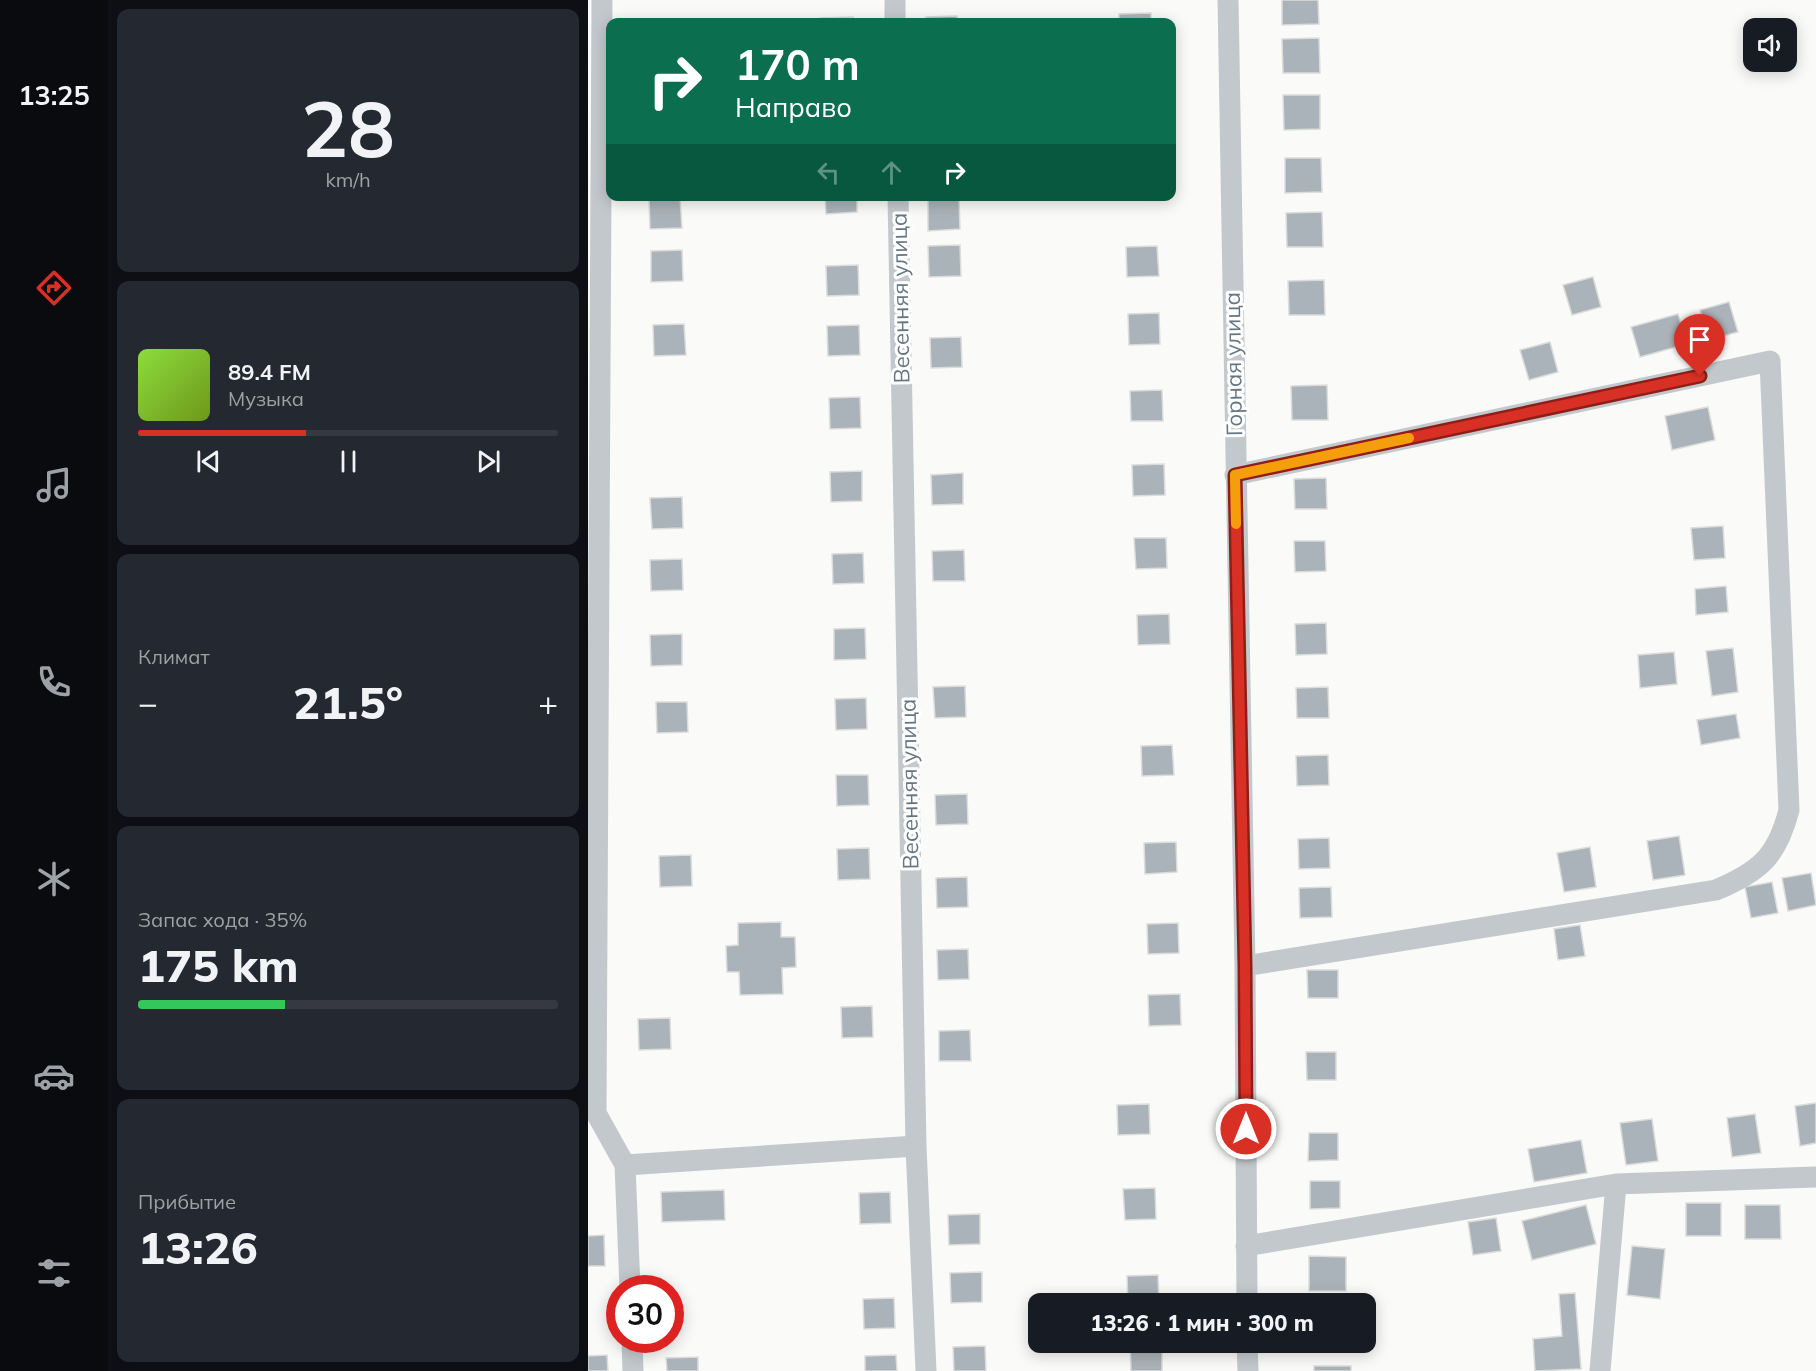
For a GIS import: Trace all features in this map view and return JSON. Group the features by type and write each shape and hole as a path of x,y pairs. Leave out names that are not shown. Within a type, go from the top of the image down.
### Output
{"street":[{"path":"602,0 596,1113 625,1165 629,1275"},
{"path":"895,0 895,18"},
{"name":"Горная улица","path":"1227,0 1245,966 1247,1293"},
{"name":"Весенняя улица","path":"898,201 916,1146 926,1371"},
{"path":"1235,475 1770,361 1789,810 1783,834 1769,856 1744,878 1716,890 1245,966"},
{"path":"625,1165 916,1146"},
{"path":"1246,1246 1616,1184 1816,1177"},
{"path":"1600,1371 1616,1184"},
{"path":"632,1353 633,1371"},
{"path":"1247,1353 1248,1371"}],"building":[{"path":"1282,0 1318,0 1319,24 1282,25"},
{"path":"1151,13 1151,18 1119,18 1119,14"},
{"path":"957,16 957,18 926,18"},
{"path":"1319,38 1320,73 1283,73 1282,39"},
{"path":"1283,95 1320,95 1320,129 1284,130"},
{"path":"1285,158 1321,158 1322,192 1285,193"},
{"path":"649,201 680,201 682,228 650,229"},
{"path":"825,201 857,201 857,212 826,214"},
{"path":"928,201 959,201 960,229 928,231"},
{"path":"1322,212 1323,247 1287,247 1286,213"},
{"path":"960,245 961,276 929,277 928,246"},
{"path":"1157,246 1159,276 1127,277 1126,247"},
{"path":"682,250 683,281 651,282 651,251"},
{"path":"858,265 859,295 827,296 826,266"},
{"path":"1593,277 1601,307 1572,315 1563,285"},
{"path":"1324,280 1325,315 1289,315 1288,281"},
{"path":"1729,302 1738,332 1708,340 1700,310"},
{"path":"1159,313 1160,344 1129,345 1128,314"},
{"path":"1678,314 1687,344 1640,357 1631,327"},
{"path":"684,324 686,355 654,356 653,325"},
{"path":"859,325 860,355 828,356 827,326"},
{"path":"961,337 962,367 931,368 930,338"},
{"path":"1550,342 1558,372 1529,380 1520,350"},
{"path":"1327,385 1328,420 1292,420 1291,386"},
{"path":"1162,390 1163,421 1131,421 1130,391"},
{"path":"860,397 861,428 830,429 829,398"},
{"path":"1708,407 1715,440 1672,450 1665,416"},
{"path":"1164,464 1165,495 1133,496 1132,465"},
{"path":"862,471 862,501 831,502 830,472"},
{"path":"963,473 963,504 932,505 931,475"},
{"path":"1326,478 1327,509 1295,509 1294,479"},
{"path":"682,497 683,528 652,529 650,498"},
{"path":"1723,526 1725,558 1694,560 1691,528"},
{"path":"1134,538 1166,538 1167,568 1136,569"},
{"path":"1294,541 1325,541 1326,571 1295,572"},
{"path":"964,550 965,581 933,581 932,551"},
{"path":"863,553 864,583 833,584 832,554"},
{"path":"682,559 683,590 651,591 650,560"},
{"path":"1726,586 1728,612 1696,615 1695,589"},
{"path":"1169,614 1170,644 1138,645 1137,615"},
{"path":"1326,623 1327,654 1296,655 1295,624"},
{"path":"865,628 866,659 834,660 834,629"},
{"path":"682,634 682,665 651,666 650,635"},
{"path":"1733,648 1738,692 1712,696 1706,651"},
{"path":"1674,652 1677,684 1640,688 1638,655"},
{"path":"965,686 966,717 935,718 933,687"},
{"path":"1328,687 1329,718 1297,718 1296,688"},
{"path":"866,698 867,729 836,730 835,699"},
{"path":"656,702 687,702 688,732 657,733"},
{"path":"1736,714 1740,738 1701,745 1697,720"},
{"path":"1172,745 1174,775 1142,776 1141,746"},
{"path":"1328,755 1329,785 1297,786 1296,756"},
{"path":"836,775 868,775 869,805 837,806"},
{"path":"967,794 968,824 936,825 935,795"},
{"path":"1679,836 1685,875 1653,880 1647,841"},
{"path":"1329,838 1330,868 1299,869 1298,839"},
{"path":"1176,842 1177,872 1145,874 1144,843"},
{"path":"1590,847 1596,887 1564,892 1557,853"},
{"path":"869,848 870,879 838,880 837,849"},
{"path":"691,855 692,886 660,887 659,856"},
{"path":"1811,873 1816,905 1788,911 1782,878"},
{"path":"967,877 968,907 937,908 936,878"},
{"path":"1772,882 1778,913 1751,918 1745,887"},
{"path":"1331,887 1332,917 1300,918 1299,888"},
{"path":"781,922 781,937 795,937 796,967 782,968 783,994 740,995 739,972 727,972 726,946 738,945 738,923"},
{"path":"1178,923 1179,953 1148,954 1147,924"},
{"path":"1580,925 1585,956 1558,960 1554,929"},
{"path":"968,949 969,979 938,980 937,950"},
{"path":"1307,970 1338,970 1338,998 1308,998"},
{"path":"1180,994 1181,1025 1149,1026 1148,995"},
{"path":"872,1006 873,1037 842,1038 841,1007"},
{"path":"670,1018 671,1049 639,1050 638,1019"},
{"path":"970,1030 971,1061 939,1061 939,1031"},
{"path":"1306,1052 1336,1052 1336,1080 1307,1080"},
{"path":"1816,1103 1816,1143 1800,1146 1795,1106"},
{"path":"1149,1104 1150,1134 1118,1135 1117,1105"},
{"path":"1755,1114 1761,1153 1732,1157 1727,1118"},
{"path":"1652,1119 1658,1161 1626,1165 1620,1123"},
{"path":"1309,1133 1338,1133 1338,1160 1308,1161"},
{"path":"1581,1140 1587,1173 1534,1182 1528,1149"},
{"path":"1310,1181 1340,1181 1340,1208 1310,1209"},
{"path":"1155,1188 1156,1219 1125,1220 1123,1189"},
{"path":"724,1190 725,1220 662,1222 661,1192"},
{"path":"890,1192 891,1223 860,1224 859,1193"},
{"path":"1686,1203 1721,1203 1721,1236 1686,1236"},
{"path":"1586,1205 1596,1244 1532,1260 1522,1221"},
{"path":"1745,1205 1780,1205 1781,1239 1745,1239"},
{"path":"980,1214 980,1244 949,1245 948,1215"},
{"path":"1496,1218 1501,1251 1473,1255 1468,1222"},
{"path":"604,1235 605,1266 588,1266 588,1236"},
{"path":"1632,1246 1665,1249 1660,1299 1627,1295"},
{"path":"1309,1256 1346,1257 1346,1291 1309,1291"},
{"path":"982,1272 982,1302 951,1303 950,1273"},
{"path":"1158,1275 1159,1293 1128,1293 1127,1276"},
{"path":"1575,1293 1581,1369 1535,1371 1533,1339 1562,1336 1559,1294"},
{"path":"894,1298 895,1328 864,1329 863,1299"},
{"path":"985,1346 986,1371 954,1371 953,1347"},
{"path":"1130,1353 1162,1353 1162,1371 1131,1371"},
{"path":"607,1355 608,1371 588,1371 588,1356"},
{"path":"896,1355 897,1371 865,1371 865,1356"},
{"path":"698,1357 698,1371 667,1371 666,1358"},
{"path":"1314,1366 1351,1366 1351,1371 1314,1371"}],"slow traffic":[{"path":"1236,524 1235,475 1409,438"}],"route":[{"path":"1246,1129 1235,475 1700,376"}]}
